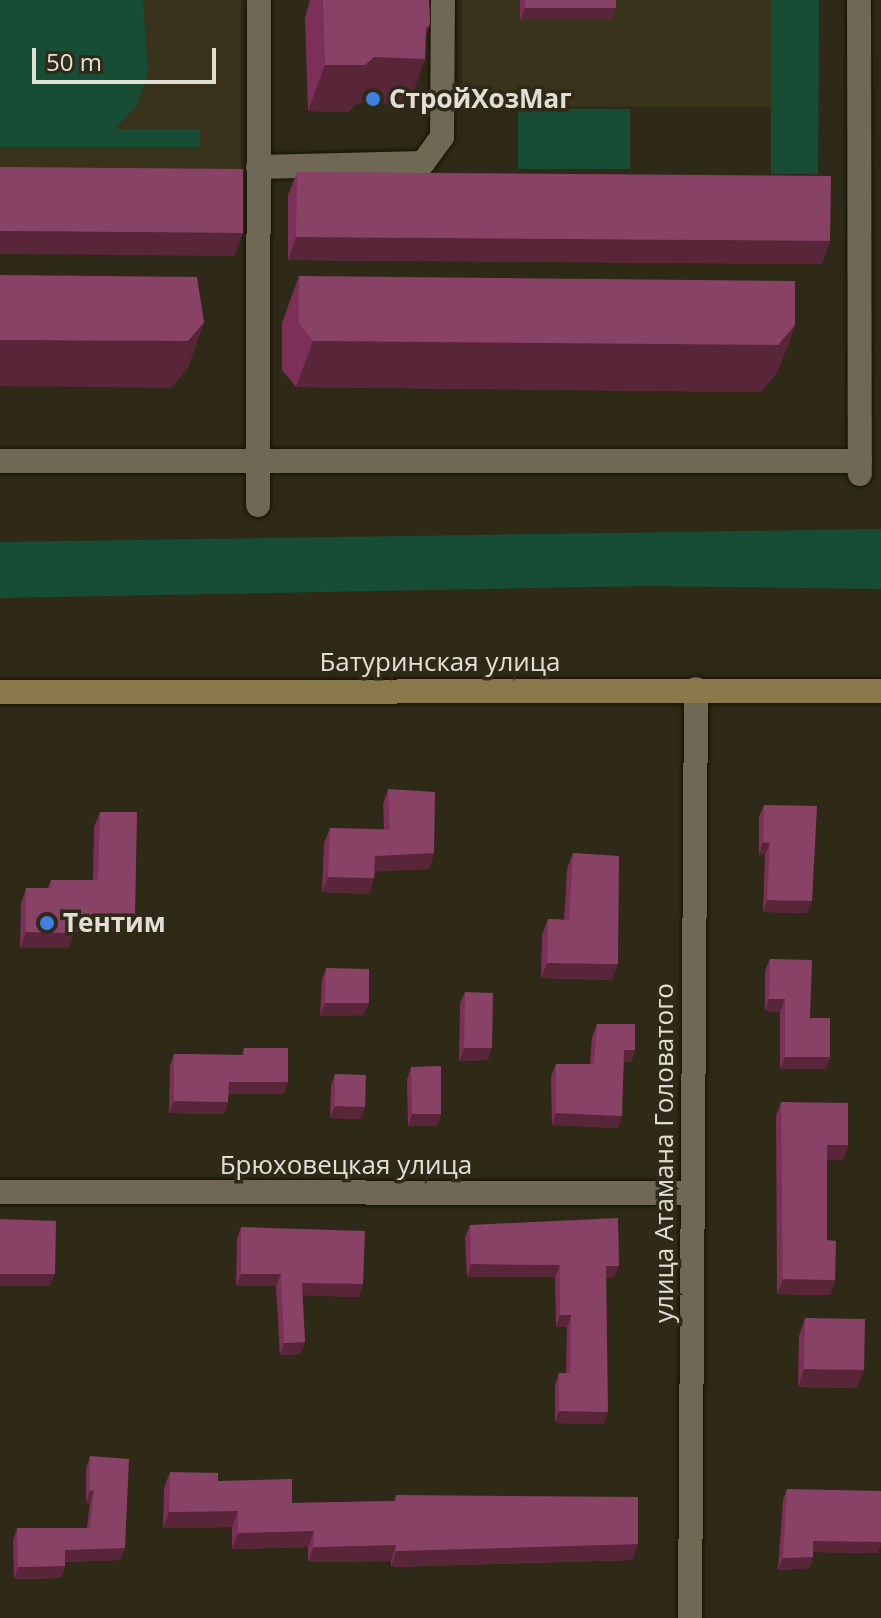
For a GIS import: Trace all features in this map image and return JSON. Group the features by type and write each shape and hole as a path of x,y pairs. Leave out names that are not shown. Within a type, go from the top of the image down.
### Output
{"street":[{"path":"258,505 259,0"},
{"path":"258,167 423,163 442,137 443,0"},
{"path":"0,461 258,460 860,469 859,0"},
{"name":"улица Атамана Головатого","path":"690,1618 696,689"},
{"name":"Батуринская улица","path":"0,692 881,691"},
{"name":"Брюховецкая улица","path":"0,1192 691,1193"}],"shaded area":[{"path":"0,0 241,0 241,174 0,171"},
{"path":"462,0 771,0 771,107 462,106"}],"green space":[{"path":"0,0 143,0 148,72 137,105 115,129 200,129 200,147 0,147"},
{"path":"771,0 819,0 818,174 771,174"},
{"path":"518,109 630,109 630,169 518,169"},
{"path":"881,529 881,589 649,586 0,598 0,542"}],"building":[{"path":"323,0 429,0 430,24 426,28 425,59 374,57 365,65 325,65"},
{"path":"525,0 616,0 616,8 525,8"},
{"path":"0,167 243,169 243,233 0,231"},
{"path":"297,172 831,176 830,241 296,237"},
{"path":"0,275 197,277 204,322 188,341 0,340"},
{"path":"299,276 795,281 795,325 778,345 313,341 299,323"},
{"path":"388,789 435,792 434,853 375,856 374,878 328,877 330,828 390,830"},
{"path":"764,805 817,806 812,901 767,900 770,843 763,842"},
{"path":"100,812 137,812 135,917 74,916 74,933 26,932 26,888 51,888 51,880 98,880"},
{"path":"573,853 619,856 618,964 547,963 548,919 569,920"},
{"path":"770,959 812,960 810,1018 830,1018 830,1057 785,1057 785,999 769,999"},
{"path":"326,968 369,969 369,1003 325,1003"},
{"path":"465,992 493,993 492,1048 464,1048"},
{"path":"597,1024 635,1024 635,1050 624,1050 622,1116 556,1113 556,1064 594,1064"},
{"path":"244,1048 288,1048 288,1082 229,1082 228,1102 174,1101 174,1054 244,1055"},
{"path":"441,1066 441,1114 412,1114 411,1067"},
{"path":"335,1074 366,1075 365,1107 335,1106"},
{"path":"781,1102 848,1103 848,1145 827,1145 827,1240 836,1241 835,1280 783,1279"},
{"path":"618,1218 619,1266 606,1266 608,1412 559,1411 559,1373 571,1373 571,1315 560,1315 560,1265 471,1264 470,1225"},
{"path":"0,1219 56,1221 55,1274 0,1274"},
{"path":"241,1227 365,1231 363,1284 302,1283 305,1342 284,1343 281,1274 241,1274"},
{"path":"805,1318 865,1319 864,1370 804,1369"},
{"path":"90,1456 129,1459 125,1548 65,1550 65,1566 18,1567 17,1528 90,1528 94,1490 90,1491"},
{"path":"170,1472 218,1473 218,1481 292,1479 292,1503 396,1501 396,1495 638,1497 638,1544 396,1551 396,1545 314,1547 314,1531 238,1533 238,1511 169,1512"},
{"path":"787,1489 881,1491 881,1542 813,1541 813,1557 783,1558"}],"place":[{"name":"СтройХозМаг","path":"373,99"},
{"name":"Тентим","path":"47,923"}]}
